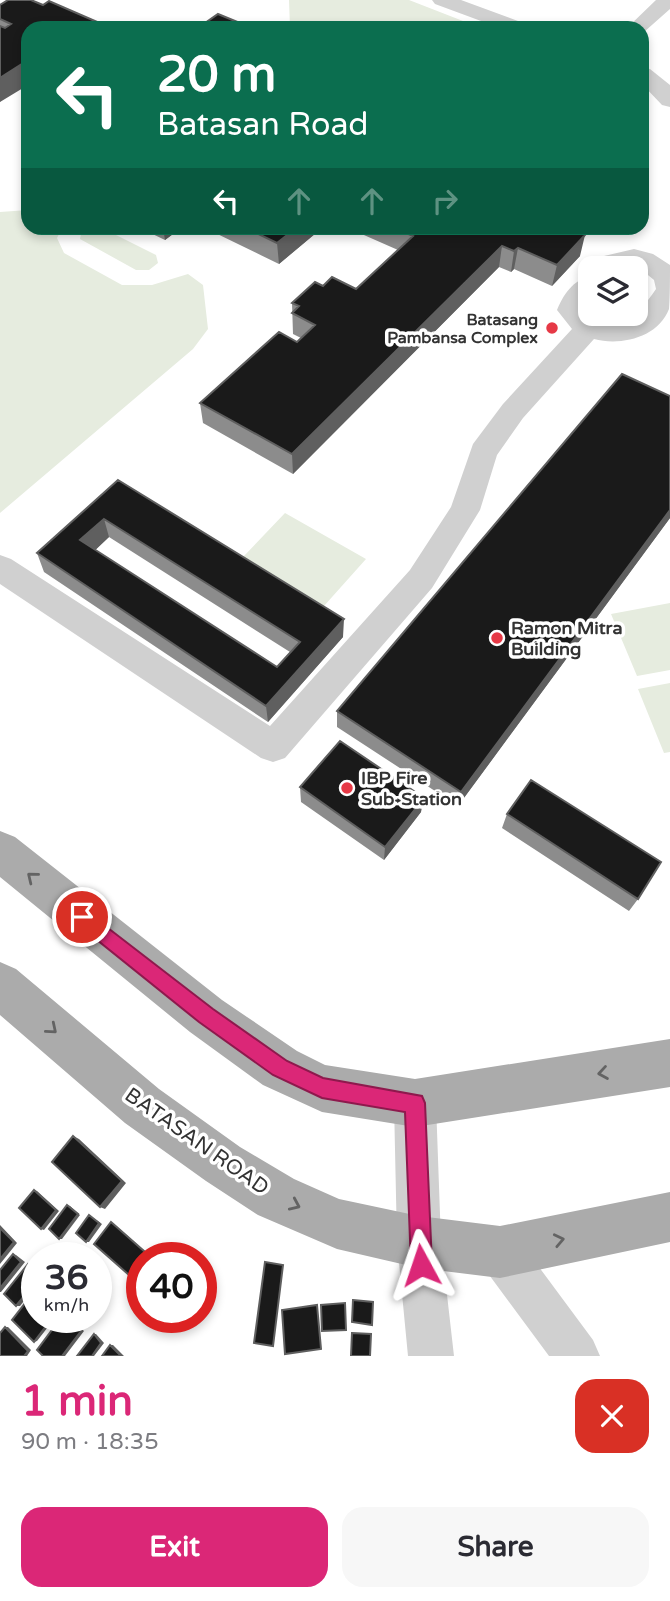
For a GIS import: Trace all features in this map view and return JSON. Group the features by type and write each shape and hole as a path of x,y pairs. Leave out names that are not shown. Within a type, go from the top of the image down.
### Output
{"main road":[{"path":"0,852 206,1016 280,1068 322,1088 415,1103 670,1062"},
{"name":"BATASAN ROAD","path":"0,985 142,1106 223,1164 276,1196 337,1224 419,1242 500,1252 670,1217"}],"street":[{"path":"442,0 500,21"},
{"path":"645,21 668,0"},
{"path":"649,79 660,87 670,100"},
{"path":"586,326 606,334 623,334 639,327 669,290 669,280 658,259"},
{"path":"578,296 570,310 578,321"},
{"path":"0,568 273,747 421,579 465,510 483,452 513,411 589,328"},
{"path":"415,1103 419,1242 431,1356"},
{"path":"500,1252 577,1356"}],"shaded area":[{"path":"289,0 409,0 463,21 290,21"},
{"path":"21,210 21,235 58,235 57,238 64,253 122,285 152,285 188,274 203,285 208,329 193,349 0,513 0,212"},
{"path":"81,235 116,235 156,255 158,263 149,270 136,270 80,239"},
{"path":"285,513 366,559 324,606 243,557"},
{"path":"670,603 670,670 637,676 611,614"},
{"path":"670,683 670,752 664,753 638,689"}],"building":[{"path":"8,0 31,0 43,5 49,1 95,21 21,21 21,64 0,78 0,26 5,28 11,24 0,19 0,5"},
{"path":"218,14 235,21 208,21"},
{"path":"260,235 287,235 277,243"},
{"path":"411,235 585,235 557,265 518,248 514,251 502,246 292,454 200,403 279,332 297,342 315,325 292,313 299,306 292,303 315,282 323,286 332,277 356,289 413,236"},
{"name":"Ramon Mitra Building","path":"622,374 670,396 670,510 461,792 337,711"},
{"path":"118,480 344,619 266,706 37,553","holes":["104,519 300,642 277,667 80,540"]},
{"path":"340,741 424,798 385,847 300,787"},
{"path":"531,780 661,862 638,899 507,814"},
{"path":"73,1136 122,1181 100,1207 52,1162"},
{"path":"34,1190 56,1210 41,1229 19,1208"},
{"path":"67,1205 78,1214 59,1239 49,1229"},
{"path":"89,1215 99,1223 86,1242 76,1233"},
{"path":"111,1222 134,1242 126,1242 126,1272 112,1260 112,1242 96,1242"},
{"path":"0,1228 14,1242 0,1259"},
{"path":"13,1254 21,1262 0,1288 0,1270"},
{"path":"265,1262 283,1265 273,1346 254,1343"},
{"path":"21,1273 21,1300 16,1306 4,1294"},
{"path":"353,1300 373,1302 372,1325 352,1322"},
{"path":"345,1303 346,1330 322,1331 321,1305"},
{"path":"317,1305 321,1349 285,1354 282,1310"},
{"path":"21,1308 21,1329 12,1320"},
{"path":"5,1327 28,1351 24,1356 0,1356 0,1333"},
{"path":"25,1333 41,1333 34,1342"},
{"path":"50,1333 79,1333 62,1356 43,1356 37,1350"},
{"path":"352,1333 371,1334 370,1356 351,1356"},
{"path":"94,1334 101,1343 92,1356 77,1356"},
{"path":"110,1345 121,1356 102,1356"}],"place":[{"name":"Batasang Pambansa Complex","path":"552,328"},
{"name":"Ramon Mitra Building","path":"497,638"},
{"name":"IBP Fire Sub-Station","path":"347,788"}],"route":[{"path":"82,917 206,1016 280,1068 322,1088 415,1103 421,1265"}]}
